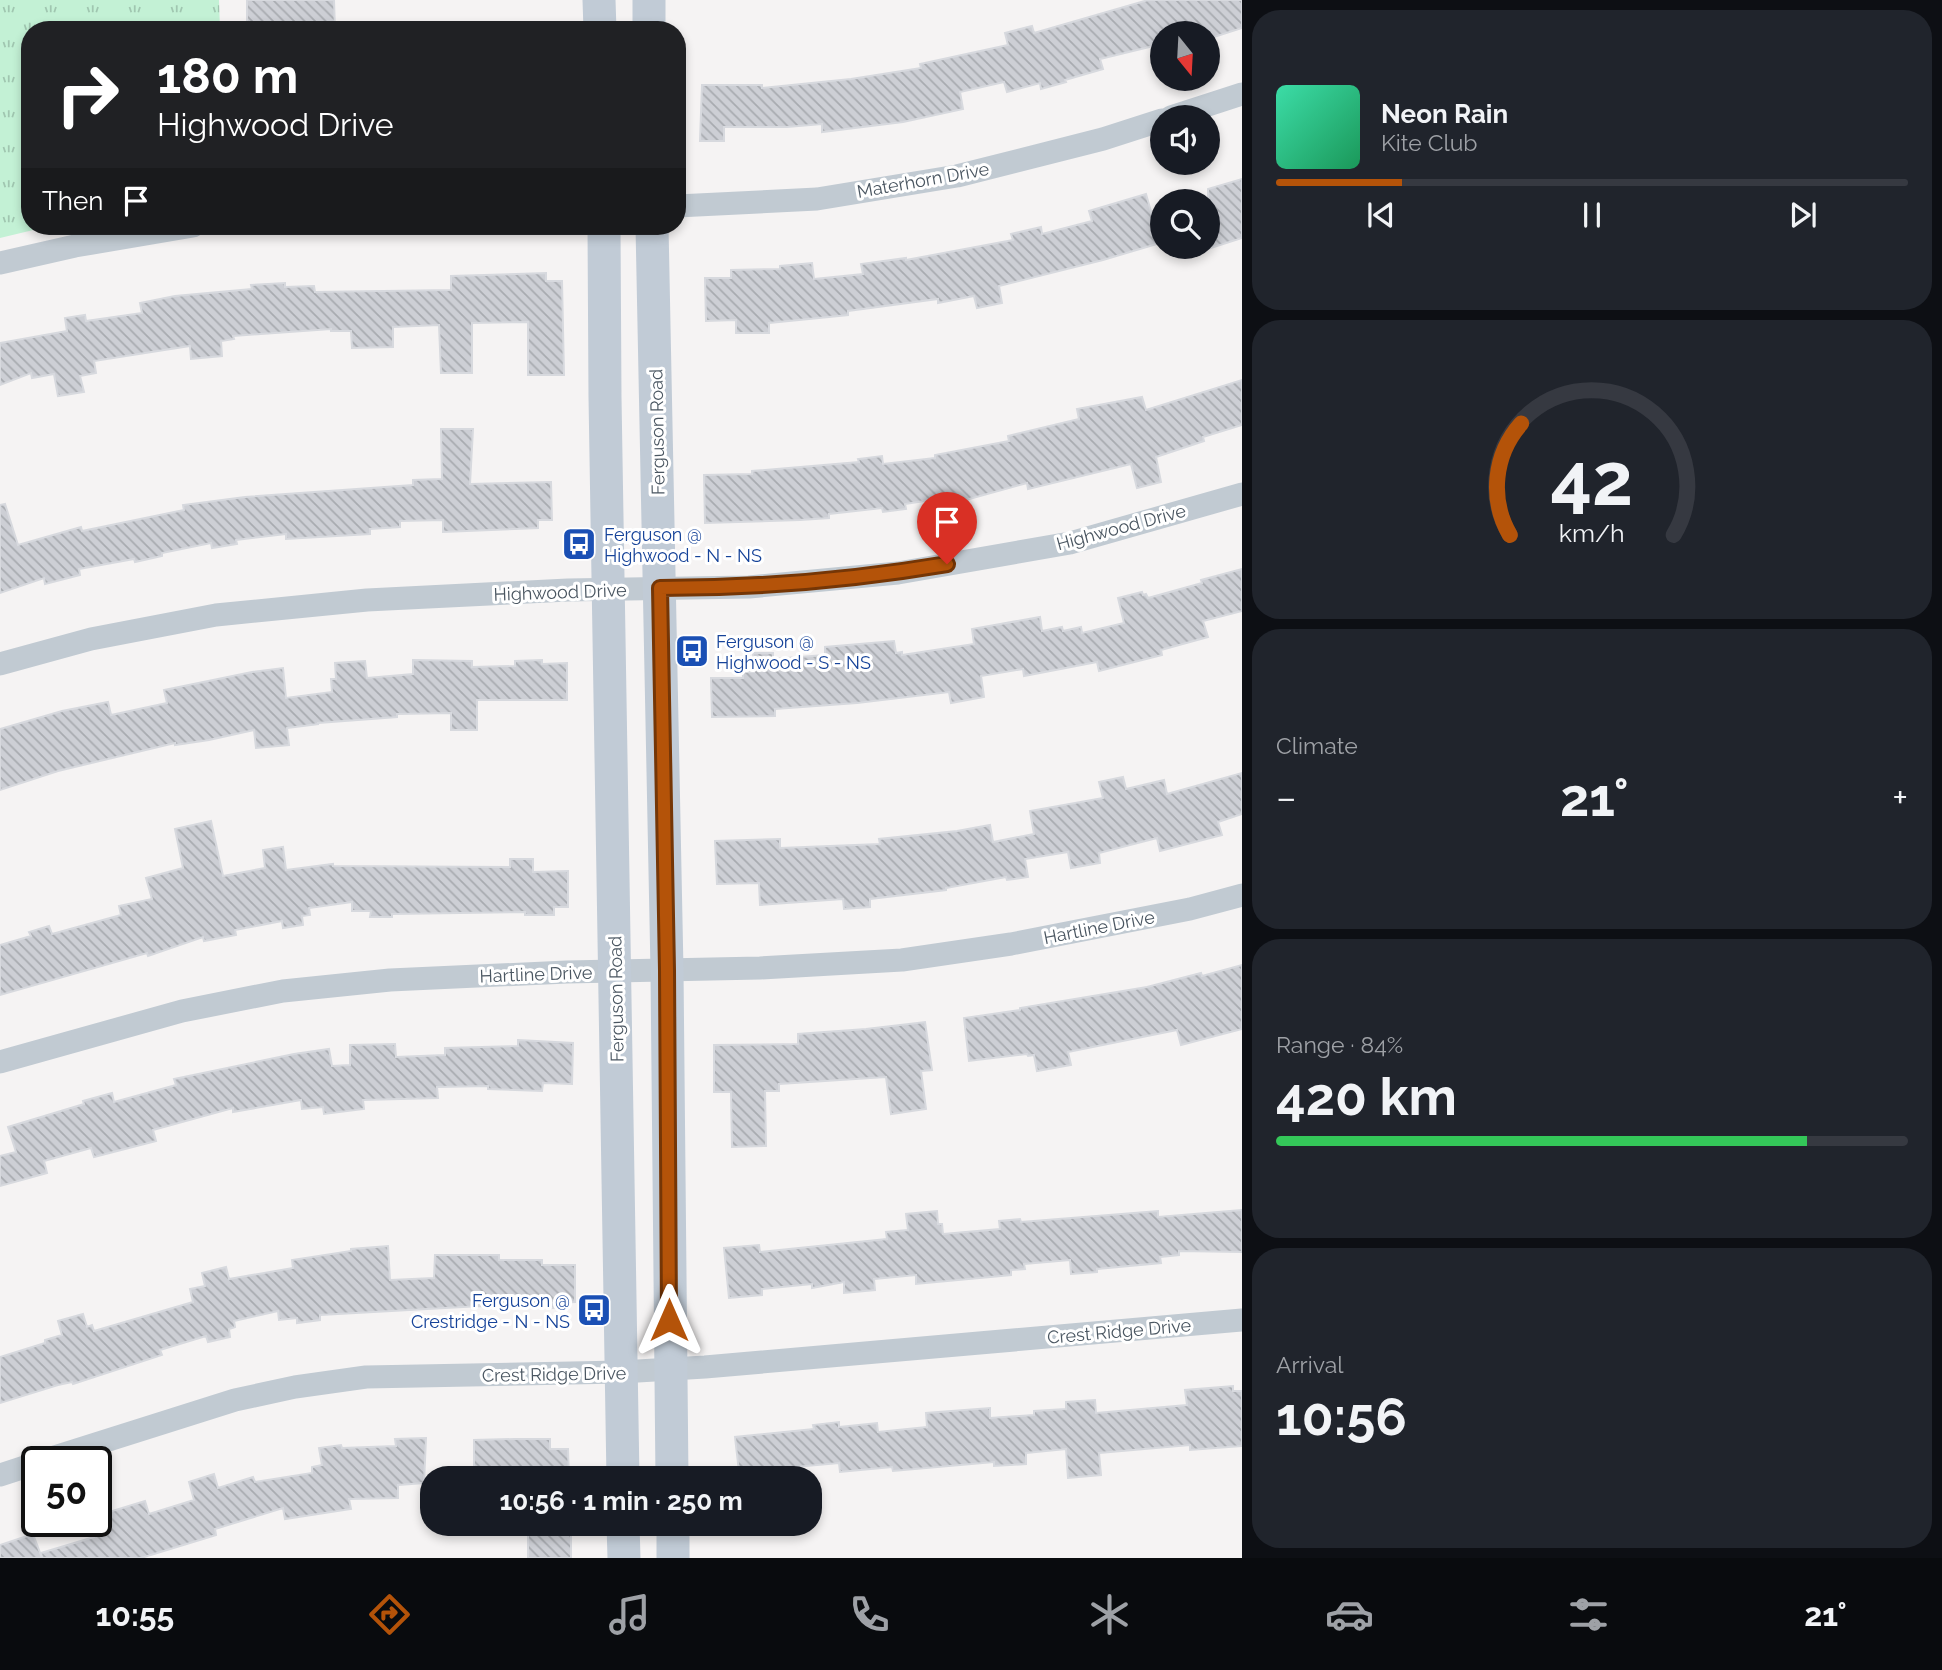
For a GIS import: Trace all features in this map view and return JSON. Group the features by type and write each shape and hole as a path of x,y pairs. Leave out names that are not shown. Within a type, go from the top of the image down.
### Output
{"main road":[{"path":"600,0 600,21"},
{"path":"649,0 649,21"},
{"name":"Ferguson Road","path":"604,235 623,1466"},
{"name":"Ferguson Road","path":"652,235 667,970 672,1466"},
{"path":"623,1536 624,1558"},
{"path":"673,1536 673,1558"}],"street":[{"path":"1208,105 1242,94"},
{"name":"Materhorn Drive","path":"686,206 817,199 957,176 1103,139 1150,124"},
{"path":"0,263 140,235"},
{"name":"Highwood Drive","path":"0,664 91,639 216,615 367,600 608,589 749,587 898,573 1070,542 1242,494"},
{"name":"Hartline Drive","path":"0,1062 182,1011 283,991 390,980 567,972 760,968 902,960 1012,944 1190,909 1242,895"},
{"name":"Crest Ridge Drive","path":"91,1446 211,1408 295,1387 366,1377 670,1370 1242,1320"},
{"path":"0,1475 21,1468"}],"green space":[{"path":"0,0 219,0 220,21 21,21 21,233 0,238"}],"building":[{"path":"247,0 334,0 335,21 247,21"},
{"path":"1148,0 1242,0 1242,28 1220,35 1220,21 1150,21 1150,47 1100,59 1103,69 1041,89 1040,83 1007,92 1004,82 960,92 963,109 903,122 822,132 822,124 724,127 724,141 700,141 702,85 762,85 762,88 851,79 921,68 920,64 1008,45 1005,33 1032,26 1034,33"},
{"path":"1242,179 1242,238 1220,245 1220,189 1208,189"},
{"path":"1146,194 1150,208 1150,246 999,286 1002,303 977,308 974,296 938,303 938,299 848,311 848,315 769,323 769,333 736,333 736,320 706,321 705,278 731,278 731,270 780,269 780,266 812,263 814,279 863,274 861,264 906,260 1013,240 1011,234 1041,227 1042,234 1092,221 1089,211"},
{"path":"546,273 546,281 562,281 564,375 528,375 528,322 472,323 472,373 441,373 439,325 393,327 393,347 352,348 351,331 331,329 233,336 234,339 221,341 222,356 191,359 190,346 94,361 96,373 80,376 84,392 58,396 54,374 32,378 31,373 0,385 0,343 67,331 65,318 85,315 86,321 142,313 140,303 175,296 252,289 251,285 285,283 285,287 314,286 315,292 451,290 451,276"},
{"path":"1242,380 1242,425 1203,437 1204,441 1156,457 1161,482 1137,488 1131,464 1028,489 1027,483 962,501 961,497 905,504 906,509 883,512 882,508 829,514 829,518 705,523 704,475 752,474 752,471 859,462 858,459 882,456 883,464 935,458 935,455 1009,441 1008,436 1079,419 1077,409 1142,397 1146,410"},
{"path":"441,429 473,429 470,484 551,482 552,520 538,520 538,528 443,532 443,520 400,521 400,527 370,529 370,534 286,539 286,534 236,540 237,544 212,548 211,543 162,553 162,556 135,562 134,559 79,569 80,575 45,584 44,578 0,593 0,505 5,504 18,545 81,527 82,531 184,510 183,505 245,497 413,485 413,480 442,479"},
{"path":"1242,569 1242,611 1203,621 1208,637 1161,650 1162,655 1099,671 1097,662 1024,676 1023,669 981,676 984,697 951,703 949,692 775,709 775,716 712,717 711,678 743,678 743,672 754,672 753,653 773,653 773,659 825,655 825,647 894,641 896,653 902,652 902,655 974,644 972,629 1040,617 1042,631 1062,627 1063,631 1081,627 1082,633 1124,623 1118,598 1142,592 1148,598"},
{"path":"413,660 472,661 472,667 515,666 515,661 567,663 567,700 477,700 477,730 451,730 451,713 397,714 397,717 287,728 289,745 256,748 254,730 209,740 175,743 58,771 0,790 0,729 62,711 108,702 111,715 167,703 164,690 283,668 286,698 332,692 331,679 336,679 335,663 365,661 367,678 413,674"},
{"path":"1242,773 1242,814 1218,822 1222,835 1160,851 1157,838 1099,853 1100,863 1071,868 1068,852 1025,859 1028,877 1007,880 1006,877 946,890 870,899 870,907 844,909 843,899 760,905 759,883 717,884 715,841 780,839 780,848 880,844 879,839 990,825 993,842 1034,834 1030,811 1103,798 1099,782 1123,777 1126,789 1164,780 1167,794"},
{"path":"211,821 223,876 265,868 263,850 283,847 286,870 333,864 510,867 510,859 533,859 533,872 568,871 568,907 554,907 554,915 525,915 525,912 392,914 392,917 370,917 371,911 352,911 352,902 309,908 310,915 302,916 303,925 283,928 282,921 235,930 236,935 204,941 203,937 148,956 147,953 0,995 0,945 31,936 29,932 49,926 52,934 121,915 119,906 152,899 146,878 183,868 175,829"},
{"path":"1242,965 1242,1029 1181,1045 1177,1030 1068,1052 1071,1065 1037,1071 1034,1055 969,1061 964,1018 1147,987"},
{"path":"925,1022 932,1070 921,1071 926,1109 891,1114 886,1077 779,1084 779,1091 765,1091 766,1146 732,1147 731,1092 714,1092 714,1045 798,1044 798,1034"},
{"path":"518,1040 573,1043 572,1084 543,1083 542,1091 488,1089 488,1086 437,1087 438,1098 363,1100 364,1109 324,1114 323,1107 302,1109 301,1100 233,1112 233,1108 153,1130 156,1141 94,1157 91,1148 44,1161 47,1173 0,1186 0,1156 16,1152 8,1127 84,1104 83,1101 112,1093 114,1102 176,1085 174,1079 329,1049 332,1066 350,1065 350,1045 395,1044 396,1057 445,1055 445,1048 518,1046"},
{"path":"1242,1210 1242,1252 1179,1251 1179,1255 1160,1257 1161,1263 1071,1274 1070,1260 1024,1264 1025,1269 1011,1270 1011,1275 916,1284 916,1275 874,1279 875,1290 844,1293 844,1282 812,1288 812,1284 762,1289 762,1295 729,1298 724,1248 759,1245 760,1252 887,1239 886,1232 908,1230 906,1214 937,1211 938,1224 942,1224 943,1234 1000,1229 999,1221 1020,1219 1021,1222 1158,1211 1158,1217"},
{"path":"388,1246 390,1280 434,1278 435,1255 499,1255 499,1260 542,1260 542,1265 575,1265 575,1302 553,1303 554,1308 481,1306 320,1315 320,1320 297,1323 297,1318 279,1320 278,1311 234,1321 235,1327 229,1329 230,1337 208,1342 206,1336 160,1350 162,1355 73,1384 58,1385 0,1403 0,1357 62,1335 58,1321 83,1314 87,1327 92,1325 94,1331 193,1302 190,1289 205,1286 202,1273 226,1267 229,1279 293,1268 292,1260 351,1249"},
{"path":"1233,1386 1233,1391 1242,1391 1242,1446 1190,1450 1190,1445 1099,1453 1101,1475 1068,1478 1066,1449 1026,1453 1026,1464 994,1466 994,1462 893,1471 892,1467 840,1472 839,1463 738,1466 735,1437 814,1429 813,1425 839,1422 839,1427 877,1423 878,1432 927,1427 926,1413 990,1408 990,1418 1034,1415 1034,1411 1066,1409 1066,1402 1095,1400 1096,1413 1187,1405 1185,1390"},
{"path":"426,1438 425,1466 420,1466 420,1483 398,1485 398,1498 349,1499 351,1509 285,1519 283,1508 215,1529 216,1535 141,1558 42,1558 41,1553 94,1537 112,1537 112,1511 145,1501 149,1514 194,1500 189,1482 214,1474 218,1488 253,1477 255,1482 312,1473 312,1467 322,1465 319,1448 341,1445 342,1448 396,1446 395,1439"},
{"path":"550,1439 550,1449 568,1449 569,1466 474,1466 474,1440"},
{"path":"528,1536 571,1536 571,1558 528,1558"},
{"path":"24,1537 34,1537 42,1558 0,1558 0,1545"}],"place":[{"name":"Ferguson @ Highwood - N - NS","path":"579,544"},
{"name":"Ferguson @ Highwood - S - NS","path":"692,651"},
{"name":"Ferguson @ Crestridge - N - NS","path":"594,1310"}],"route":[{"path":"669,1320 667,970 660,588 749,587 898,573 947,564"}]}
